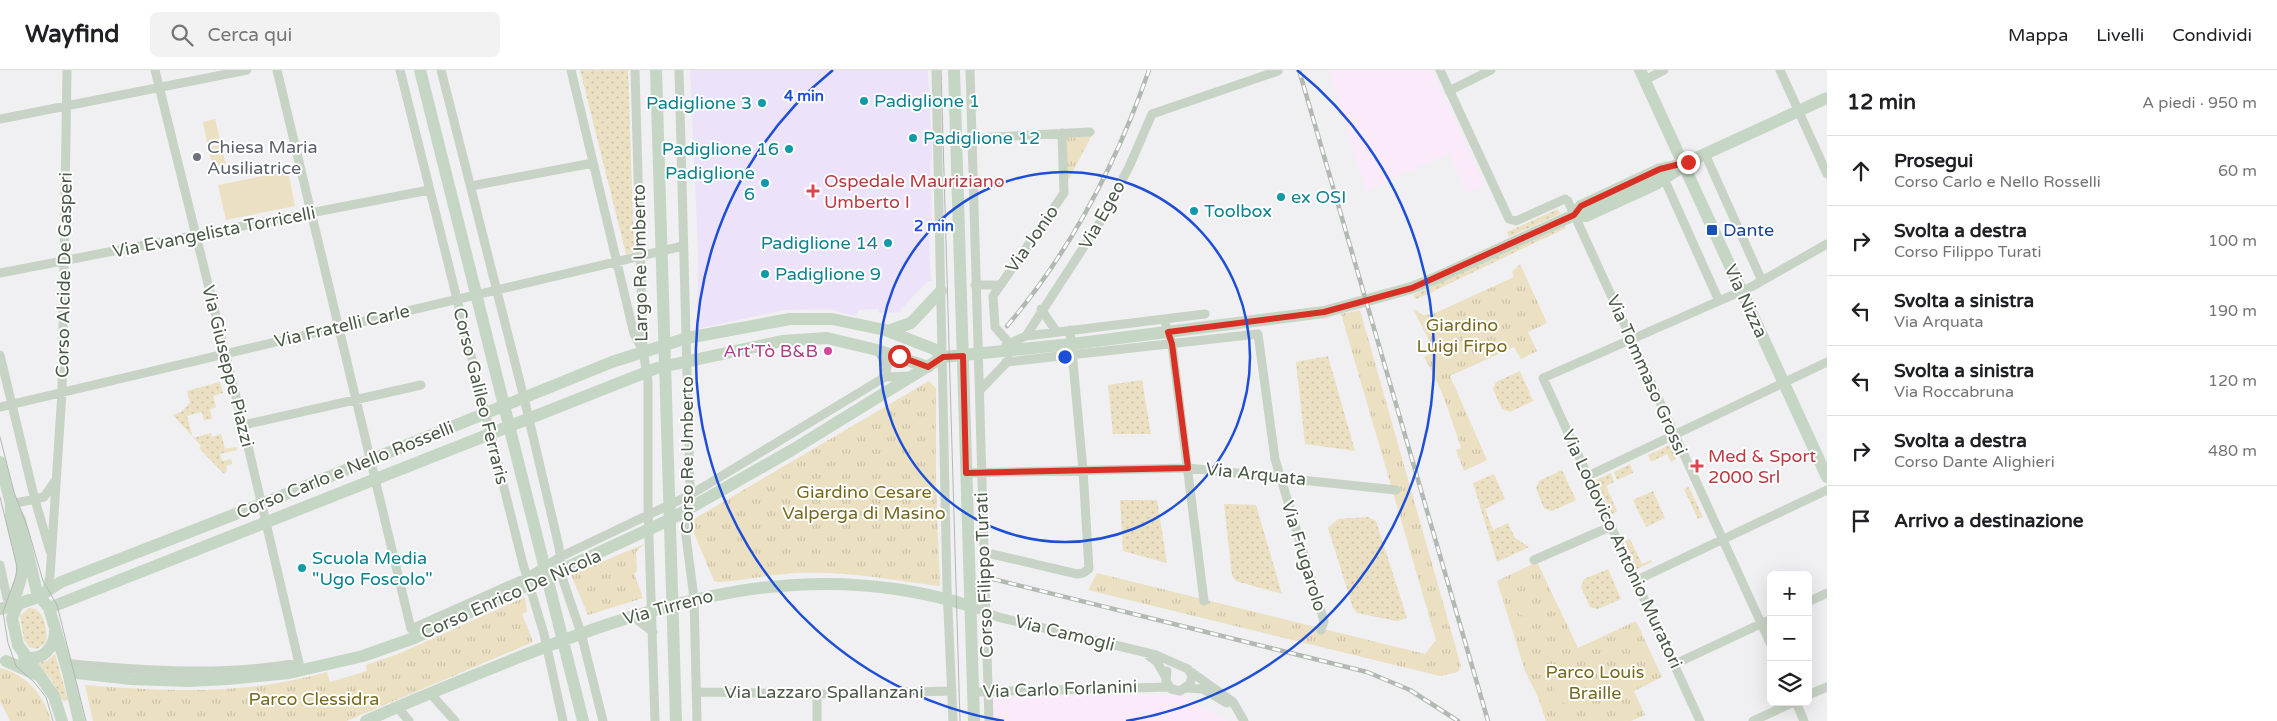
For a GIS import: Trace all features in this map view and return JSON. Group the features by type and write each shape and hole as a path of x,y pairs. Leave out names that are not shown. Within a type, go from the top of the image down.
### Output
{"street":[{"name":"Corso Alcide De Gasperi","path":"47,595 62,392 67,70"},
{"name":"Via Giuseppe Piazzi","path":"67,667 72,664 134,671 189,673 262,669 298,663 243,425 155,70"},
{"path":"0,119 247,70"},
{"path":"277,70 374,478"},
{"name":"Corso Galileo Ferraris","path":"400,70 563,721"},
{"name":"Corso Galileo Ferraris","path":"420,70 475,296 583,721"},
{"path":"440,70 524,398 562,571 581,633 603,721"},
{"name":"Largo Re Umberto","path":"571,70 634,334 643,351"},
{"name":"Largo Re Umberto","path":"635,70 643,351"},
{"name":"Largo Re Umberto","path":"656,70 664,344"},
{"path":"679,70 687,338"},
{"name":"Corso Filippo Turati","path":"936,70 948,599 953,721"},
{"name":"Corso Filippo Turati","path":"954,70 974,721"},
{"name":"Corso Filippo Turati","path":"970,70 975,286 980,390 980,473 989,721"},
{"name":"Via Egeo","path":"1026,348 1041,309 1083,249 1108,208 1152,114 1278,70"},
{"path":"1440,70 1507,217 1511,221 1516,221 1564,199 1568,201 1580,218"},
{"path":"1449,91 1491,70"},
{"path":"1643,75 1664,70"},
{"path":"1780,70 1827,174"},
{"name":"Via Nizza","path":"1643,75 1827,477"},
{"path":"1580,218 1581,206 1662,174 1827,98"},
{"path":"956,139 1090,132"},
{"name":"Via Jonio","path":"1009,343 994,323 993,296 1064,193 1062,133"},
{"path":"1705,154 1762,281"},
{"path":"471,186 593,162"},
{"path":"1662,174 1719,301"},
{"name":"Via Evangelista Torricelli","path":"0,273 429,190"},
{"path":"980,390 1010,360 1026,348 1056,331 1166,326 1339,308 1412,288 1580,218"},
{"name":"Via Tommaso Grossi","path":"1580,218 1674,435 1767,635"},
{"path":"1632,339 1742,291 1827,244"},
{"name":"Via Fratelli Carle","path":"0,406 616,263 661,249 683,246"},
{"path":"975,286 1000,285"},
{"path":"888,331 911,322 941,291"},
{"path":"1041,309 1056,331"},
{"path":"1073,349 1166,326 1205,314"},
{"name":"Corso Carlo e Nello Rosselli","path":"47,595 370,459 664,344 769,322 808,318 832,319 888,331 934,349 943,357"},
{"path":"1166,326 1172,344 1204,601"},
{"path":"983,552 1077,574 1086,572 1090,566 1070,330"},
{"name":"Via Frugarolo","path":"1172,344 1258,334 1275,459 1324,621 1320,630"},
{"name":"Corso Re Umberto","path":"687,338 690,495 684,512 685,535 690,552 694,598 697,721"},
{"name":"Corso Carlo e Nello Rosselli","path":"47,595 265,522 665,365 805,338 827,338 877,350 928,367"},
{"name":"Via Lodovico Antonio Muratori","path":"1632,339 1543,378 1700,721"},
{"path":"996,352 1009,343 1026,348"},
{"name":"Corso Re Umberto","path":"664,344 676,721"},
{"path":"928,367 943,357 1026,348 1073,349 1172,344"},
{"path":"877,350 885,360 885,377"},
{"name":"Corso Re Umberto","path":"643,351 647,371 655,721"},
{"path":"996,352 1010,360"},
{"path":"0,355 35,500 51,556"},
{"path":"1588,476 1827,362"},
{"name":"Corso Enrico De Nicola","path":"545,572 562,571 684,512 928,367"},
{"name":"Corso Enrico De Nicola","path":"67,667 131,679 189,681 289,674 386,649 545,572 560,557 690,495 885,377 913,376"},
{"path":"243,425 421,385"},
{"path":"0,462 11,504 20,520 36,580 47,595 55,631 67,667 79,721"},
{"name":"Via Arquata","path":"966,473 1188,468 1279,476 1396,490"},
{"name":"Corso Enrico De Nicola","path":"374,478 411,629 529,580"},
{"path":"11,504 44,497 56,479"},
{"path":"1637,580 1827,490"},
{"path":"11,504 10,518 22,568 11,605"},
{"path":"1534,560 1612,526"},
{"path":"0,565 11,605 18,645 24,657 40,676 56,702 62,721"},
{"name":"Via Tirreno","path":"366,721 430,693 581,633 694,598 764,587 815,584 861,585 948,599 986,612"},
{"path":"1812,600 1827,593"},
{"path":"11,605 47,595"},
{"name":"Via Camogli","path":"986,612 998,617 1145,653 1178,664"},
{"path":"632,616 653,632"},
{"path":"1675,664 1767,621"},
{"path":"3,660 17,660 24,657 31,659 46,653 53,644 55,631"},
{"path":"1145,653 1157,662 1166,674 1170,687 1180,691 1186,688 1191,680 1190,672"},
{"path":"3,660 40,676"},
{"path":"1166,674 1172,666 1178,664 1185,666 1190,672 1225,694 1234,702 1244,721"},
{"name":"Via Carlo Forlanini","path":"1148,687 1166,674"},
{"name":"Via Carlo Forlanini","path":"973,692 988,690 1170,687"},
{"path":"1812,693 1827,687"},
{"path":"1186,688 1209,692 1239,712"},
{"name":"Via Lazzaro Spallanzani","path":"697,692 817,694 952,691"},
{"path":"430,693 455,721"},
{"path":"817,694 817,721"},
{"path":"1754,721 1786,706"},
{"path":"1797,706 1804,721"},
{"path":"396,707 409,721"}],"shaded area":[{"name":"Ospedale Mauriziano Umberto I","path":"690,70 928,70 932,160 930,160 932,222 929,240 931,281 928,281 901,309 901,312 879,313 878,309 859,310 855,316 829,309 783,310 697,329 698,251"},
{"path":"1328,70 1432,70 1484,185 1467,193 1449,153 1366,191"},
{"path":"1181,695 1227,721 989,721 988,696"}],"green space":[{"path":"580,70 628,70 634,252 626,254"},
{"path":"215,119 220,140 207,143 203,122"},
{"path":"1093,133 1065,187 1064,135"},
{"path":"221,144 226,165 213,167 208,147"},
{"path":"288,171 295,206 226,220 218,185"},
{"path":"1558,209 1560,214 1509,237 1507,232"},
{"path":"1565,225 1566,228 1419,298 1415,299 1413,295"},
{"name":"Giardino Luigi Firpo","path":"1520,264 1547,323 1528,332 1537,351 1521,359 1514,347 1450,376 1487,460 1464,471 1456,450 1461,448 1441,390 1424,357 1430,354 1428,348 1430,342 1413,309 1423,315 1433,314 1514,277 1512,272"},
{"path":"1360,310 1461,666 1458,672 1440,676 1088,590 1097,573 1425,654 1436,640 1341,314"},
{"path":"1328,356 1355,451 1305,444 1296,362"},
{"path":"1520,371 1533,401 1510,412 1502,409 1493,389 1496,382"},
{"path":"1142,380 1151,434 1113,434 1108,385"},
{"name":"Giardino Cesare Valperga di Masino","path":"929,381 936,388 936,489 940,586 835,573 789,574 714,581 691,526 694,519"},
{"path":"220,382 223,393 213,396 216,407 210,409 212,419 204,420 202,412 187,416 193,437 173,415 181,412 190,403 187,391"},
{"path":"211,433 212,437 221,434 225,449 236,447 237,450 220,454 222,461 231,459 232,464 226,466 227,471 224,474 199,448 201,446 194,438"},
{"path":"1670,445 1676,459 1671,462 1667,454 1651,462 1648,455"},
{"path":"1630,464 1633,473 1617,480 1614,472"},
{"path":"1562,470 1576,500 1552,511 1544,508 1536,488 1539,481"},
{"path":"1611,473 1614,482 1606,486 1617,511 1612,514 1596,480"},
{"path":"1494,474 1505,499 1485,509 1493,530 1508,523 1515,538 1529,547 1497,562 1473,483"},
{"path":"1689,487 1703,517 1698,519 1684,489"},
{"path":"1653,491 1665,518 1646,527 1633,500"},
{"path":"1120,500 1157,500 1167,563 1123,551"},
{"path":"1224,504 1256,505 1282,594 1236,581 1232,576"},
{"path":"1368,517 1376,521 1407,618 1397,621 1357,613 1353,608 1328,528 1338,519"},
{"path":"1630,539 1642,564 1651,560 1652,562 1637,569 1625,541"},
{"path":"644,544 636,552 637,571 634,573 643,598 588,615 571,575"},
{"name":"Parco Louis Braille","path":"1537,562 1578,648 1636,621 1662,677 1634,691 1645,715 1631,721 1546,721 1538,697 1525,671 1497,581"},
{"path":"1608,569 1621,599 1598,609 1590,607 1581,587 1584,579"},
{"path":"1516,588 1527,600 1529,617 1518,614 1512,607 1511,597"},
{"name":"Parco Clessidra","path":"525,597 527,612 522,614 533,642 347,721 93,721 85,685 207,690 267,685 327,672 330,682 367,671 366,665 398,654"},
{"path":"29,608 38,611 44,620 46,642 37,649 29,647 24,640 20,616"},
{"path":"55,654 68,700 63,701 51,679 36,664 48,660"},
{"path":"0,668 18,675 33,687 44,703 51,721 10,721 0,701"},
{"path":"1559,675 1584,684 1576,707 1551,698"}],"tram line":[{"path":"941,70 960,721"},
{"path":"0,437 14,492 28,529 43,581 57,605 86,721"},
{"path":"0,497 17,567 16,576 3,612 8,643 16,666 34,682 46,697 53,721"}],"railway":[{"path":"1007,326 1051,268 1090,205 1122,138 1149,70"},
{"path":"1299,70 1488,721"},
{"path":"993,579 1367,672 1410,690 1458,721"}],"place":[{"name":"Padiglione 1","path":"864,101"},
{"name":"Padiglione 3","path":"762,103"},
{"name":"Padiglione 12","path":"913,138"},
{"name":"Padiglione 16","path":"789,149"},
{"name":"Chiesa Maria Ausiliatrice","path":"197,157"},
{"name":"Padiglione 6","path":"765,183"},
{"name":"Ospedale Mauriziano Umberto I","path":"813,191"},
{"name":"ex OSI","path":"1281,197"},
{"name":"Toolbox","path":"1194,211"},
{"name":"Dante","path":"1712,230"},
{"name":"Padiglione 14","path":"888,243"},
{"name":"Padiglione 9","path":"765,274"},
{"name":"Art'Tò B&B","path":"828,351"},
{"name":"Med & Sport 2000 Srl","path":"1697,466"},
{"name":"Scuola Media \"Ugo Foscolo\"","path":"302,568"}],"route":[{"path":"899,356 928,367 943,357 963,356 966,473 1188,468 1172,344 1168,332 1324,312 1412,288 1434,280 1574,215 1581,206 1660,169 1688,162"}]}
